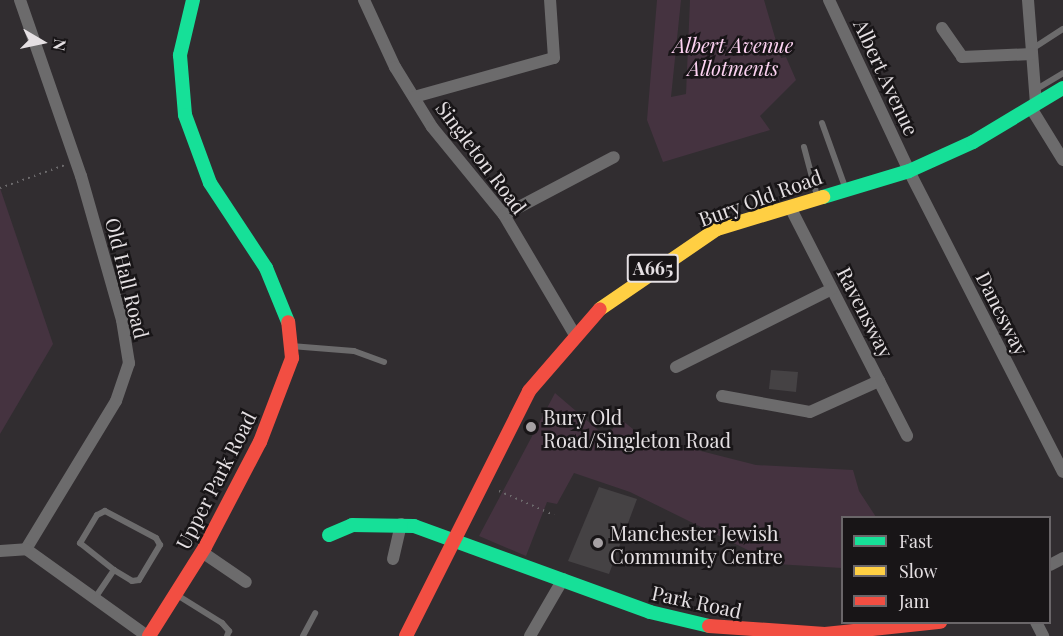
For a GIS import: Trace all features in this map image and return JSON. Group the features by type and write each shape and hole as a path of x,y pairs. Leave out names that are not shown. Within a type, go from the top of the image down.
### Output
{"street":[{"name":"Old Hall Road","path":"20,0 76,162 122,320 129,363 116,401 26,549"},
{"name":"Upper Park Road","path":"148,636 202,552 260,442 292,358 287,310 266,268 210,183 185,116 180,55 193,0"},
{"name":"Singleton Road","path":"364,0 432,127 504,215 575,335"},
{"path":"414,97 554,58 550,0"},
{"name":"Albert Avenue","path":"829,0 909,171"},
{"path":"1028,0 1034,101 1063,160"},
{"path":"942,28 962,57 1032,51"},
{"name":"Bury Old Road","path":"406,636 457,542 529,391 575,335 607,301 671,255 717,229 846,188 909,171 1034,101 1063,88"},
{"path":"504,215 614,157"},
{"name":"Danesway","path":"909,171 1063,472"},
{"name":"Ravensway","path":"790,207 907,436"},
{"path":"676,367 832,289"},
{"path":"722,396 810,412 879,381"},
{"path":"393,559 402,524"},
{"name":"Park Road","path":"329,535 352,525 402,524 563,579 650,612 706,627 777,634 845,634 924,624"},
{"path":"0,551 26,549 148,636"},
{"path":"202,552 246,582"},
{"path":"530,636 563,579"}],"lane":[{"path":"1032,51 1063,29"},
{"path":"1034,101 1063,73"},
{"path":"822,123 846,188"},
{"path":"804,147 818,197"},
{"path":"291,346 354,351 384,362"},
{"path":"105,511 160,542 138,580 132,581 114,570 80,543 97,515 105,511"},
{"path":"95,598 114,570"},
{"path":"176,595 222,623 229,631 227,636"},
{"path":"303,636 315,613"}],"path":[{"path":"0,188 76,162"},
{"path":"499,491 554,515"}],"green space":[{"name":"Albert Avenue Allotments","path":"657,0 681,0 671,97 686,94 690,0 764,0 781,58 786,57 796,80 760,116 770,130 663,162 647,120"},
{"path":"0,188 53,344 0,434"},
{"path":"555,393 604,435 623,421 660,451 693,449 756,465 853,470 859,491 875,516 841,516 841,568 776,564 630,492 574,473 557,504 547,502 526,556 479,536"}],"building":[{"path":"771,370 798,372 796,392 769,389"},
{"name":"Manchester Jewish Community Centre","path":"599,487 637,499 609,574 568,561"}],"traffic: fast":[{"path":"193,0 180,55 185,115 210,183 266,268 288,322"},
{"path":"823,197 909,171 973,142 1063,88"},
{"path":"329,535 352,525 414,526 650,612 709,626"}],"traffic: slow":[{"path":"600,309 717,229 823,197"}],"traffic: jam":[{"path":"406,636 529,391 600,309"},
{"path":"149,636 205,547 260,442 292,358 288,322"},
{"path":"709,626 825,634 921,624"}],"place":[{"name":"Bury Old Road/Singleton Road","path":"531,427"},
{"name":"Manchester Jewish Community Centre","path":"598,543"}]}
